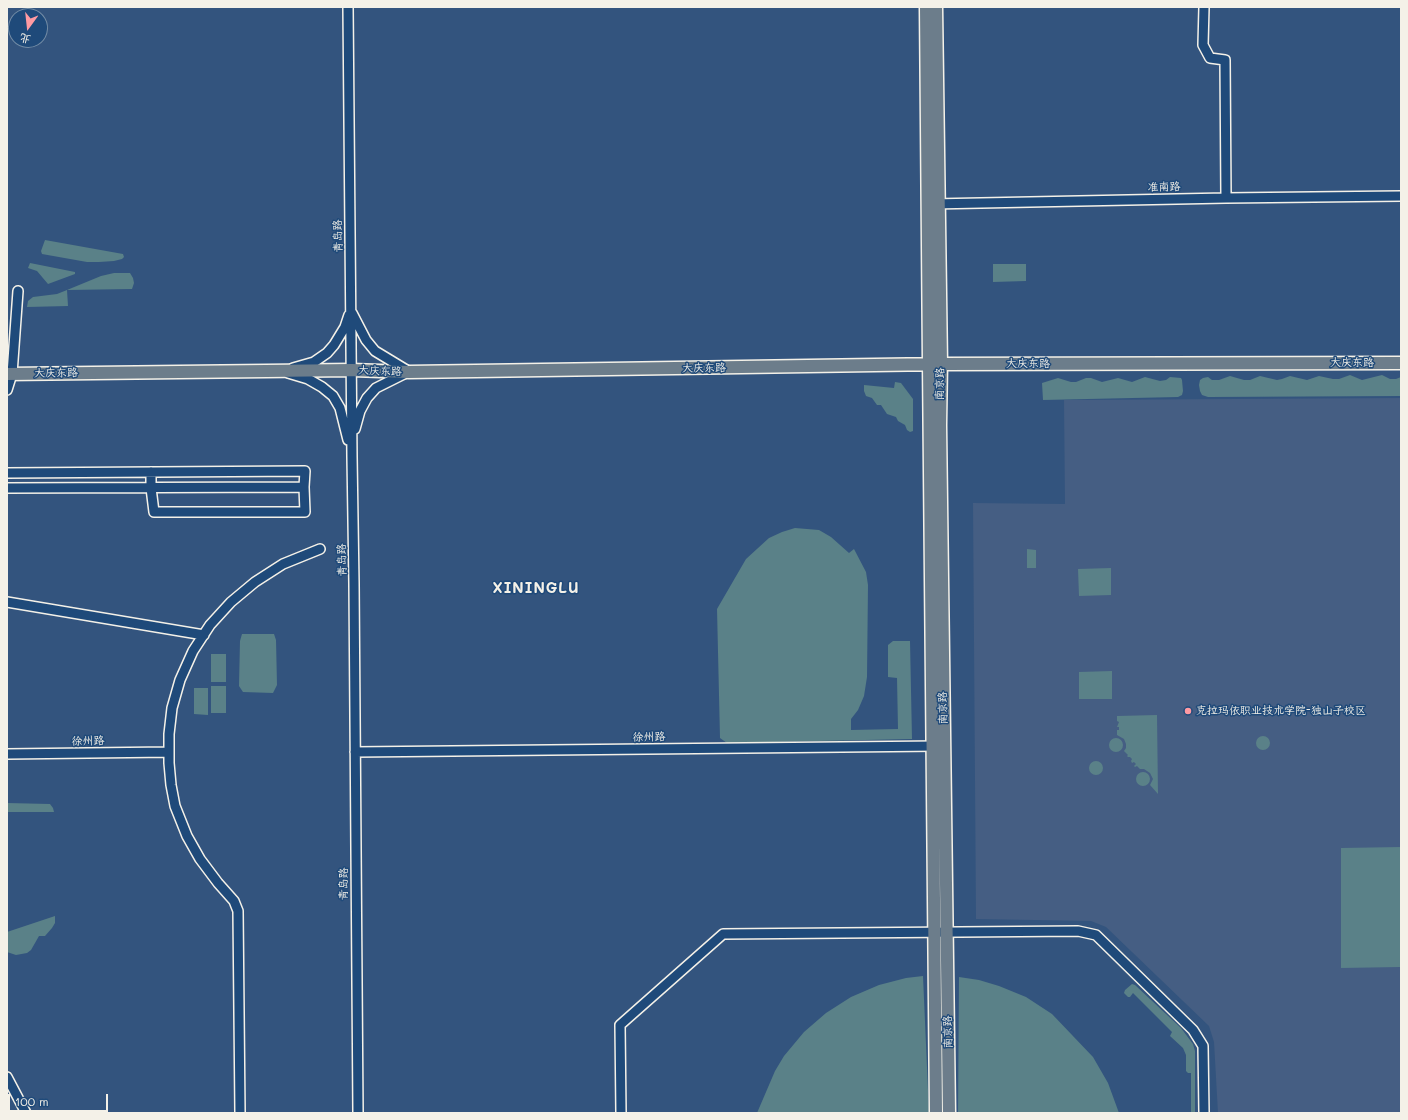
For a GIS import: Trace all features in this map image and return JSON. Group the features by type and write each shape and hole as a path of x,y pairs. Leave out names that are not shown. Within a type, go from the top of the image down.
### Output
{"main road":[{"path":"926,7 933,204"},
{"path":"933,361 933,204 936,7"},
{"name":"南京路","path":"933,204 939,304 933,361 940,425 938,746 941,933 949,1113"},
{"name":"大庆东路","path":"9,374 352,370 409,372 933,361 1401,363"},
{"name":"南京路","path":"936,1113 941,933"}],"street":[{"name":"青岛路","path":"348,7 358,1113"},
{"path":"1204,7 1204,45 1210,58 1224,60 1226,198"},
{"name":"准南路","path":"933,204 1401,196"},
{"path":"7,390 18,291"},
{"path":"284,371 314,362 327,353 334,346 345,327 351,310"},
{"path":"351,310 366,340 375,351 409,372"},
{"path":"284,371 308,379 322,386 333,396 340,408 352,456"},
{"path":"352,456 355,427 360,410 367,398 376,388 409,372"},
{"path":"7,473 151,472 234,472 304,471 305,512 154,512 151,472"},
{"path":"234,472 235,488"},
{"path":"50,473 50,488"},
{"path":"7,488 304,487"},
{"path":"240,1113 238,912 234,901 200,859 187,836 176,806 171,785 169,752 169,734 172,708 180,680 193,651 210,625 231,602 255,582 283,564 320,549"},
{"path":"7,602 204,634"},
{"name":"徐州路","path":"355,752 938,746"},
{"name":"徐州路","path":"7,754 169,752"},
{"path":"621,1113 620,1025 723,934 1078,931 1096,935 1193,1030 1203,1046 1204,1113"},
{"path":"7,1077 26,1113"}],"shaded area":[{"name":"克拉玛依职业技术学院-独山子校区","path":"1401,398 1401,1113 1218,1113 1214,1042 1209,1026 1106,927 1091,921 976,919 973,503 1065,504 1064,400"}],"green space":[{"path":"45,240 123,254 124,257 114,261 87,262 42,254 41,251"},
{"path":"30,263 75,272 75,274 48,284 37,271 28,268"},
{"path":"993,264 1026,264 1026,281 993,282"},
{"path":"114,273 130,273 134,283 132,289 67,290 101,276"},
{"path":"67,290 68,306 27,307 28,301 33,297 57,294"},
{"path":"1350,375 1362,380 1382,375 1390,379 1401,377 1401,396 1208,397 1202,395 1199,385 1200,380 1208,377 1212,380 1219,380 1230,376 1250,380 1260,376 1277,380 1290,376 1307,380 1319,376 1339,379"},
{"path":"1145,377 1160,381 1166,380 1170,377 1181,378 1183,391 1182,395 1178,397 1043,400 1042,383 1058,378 1071,382 1076,382 1086,378 1091,378 1102,382 1118,378 1132,382"},
{"path":"895,382 901,383 913,399 913,431 910,432 907,430 905,425 898,421 896,417 887,414 881,405 877,405 872,398 866,396 864,391 864,385 894,388"},
{"path":"795,528 819,530 831,537 849,553 854,549 866,572 868,585 867,677 864,696 858,710 851,719 851,730 898,729 897,678 888,677 888,645 893,641 910,641 912,739 727,743 720,738 717,609 746,559 769,538"},
{"path":"1027,549 1036,550 1036,568 1027,568"},
{"path":"1111,568 1111,595 1079,596 1078,569"},
{"path":"242,634 274,634 276,640 277,685 273,693 243,692 239,686 240,641"},
{"path":"211,654 226,654 226,682 211,682"},
{"path":"1112,671 1112,699 1079,699 1079,672"},
{"path":"211,686 226,686 226,713 211,713"},
{"path":"194,688 208,688 208,715 194,714"},
{"path":"1157,715 1158,794 1150,785 1153,779 1150,773 1144,769 1134,766 1136,764 1134,762 1132,763 1132,759 1127,756 1128,755 1124,751 1126,744 1124,739 1117,735 1117,730 1119,730 1119,727 1117,727 1119,722 1117,721 1117,716"},
{"path":"1260,736 1266,736 1270,740 1270,746 1266,750 1260,750 1256,746 1256,740"},
{"path":"1113,738 1119,738 1123,742 1123,748 1119,752 1113,752 1109,748 1109,742"},
{"path":"1093,761 1099,761 1103,765 1103,771 1099,775 1093,775 1089,771 1089,765"},
{"path":"1140,772 1146,772 1150,776 1150,782 1146,786 1140,786 1136,782 1136,776"},
{"path":"7,803 50,804 54,812 7,812"},
{"path":"1401,847 1401,979 1400,967 1341,968 1341,848"},
{"path":"55,916 55,923 52,928 45,936 39,936 31,950 27,953 16,955 7,952 7,932"},
{"path":"923,976 929,1113 757,1113 775,1071 784,1056 804,1032 826,1013 851,997 879,985 906,978"},
{"path":"959,977 979,980 999,986 1026,997 1052,1014 1093,1057 1108,1083 1119,1113 958,1113"},
{"path":"1132,984 1135,985 1181,1028 1193,1044 1195,1051 1195,1113 1191,1113 1191,1073 1186,1071 1186,1055 1183,1048 1170,1036 1172,1032 1133,993 1130,997 1128,997 1124,993 1125,990"}],"place":[{"name":"克拉玛依职业技术学院-独山子校区","path":"1188,711"}],"district":[{"name":"XININGLU","path":"536,588"}]}
